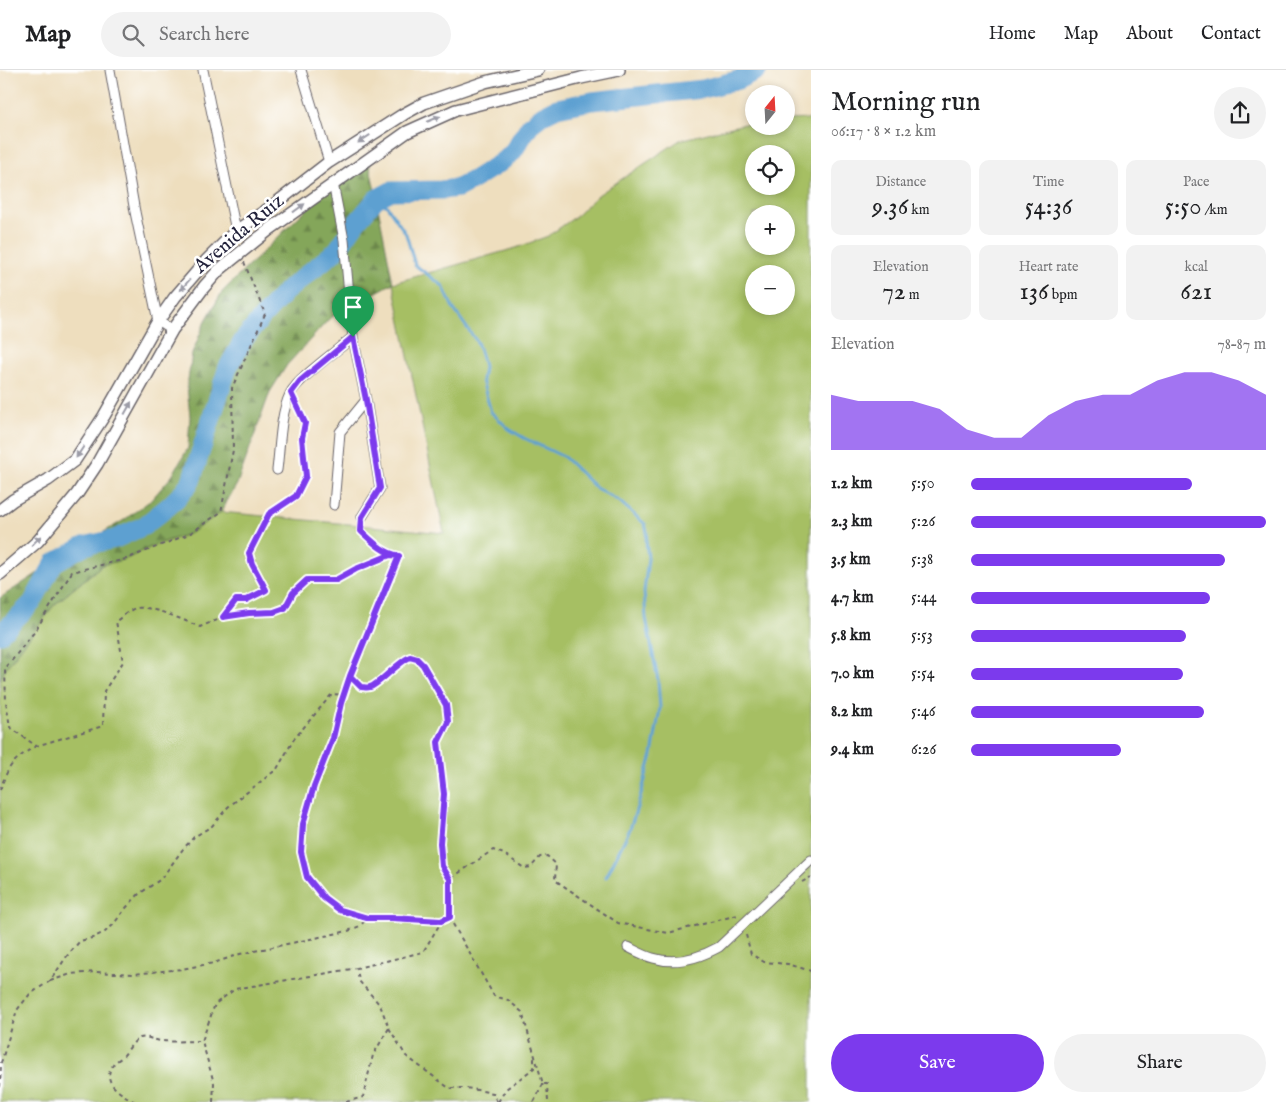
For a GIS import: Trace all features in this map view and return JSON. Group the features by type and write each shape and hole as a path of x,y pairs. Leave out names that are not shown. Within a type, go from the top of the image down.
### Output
{"street":[{"path":"110,70 135,212 158,321 172,330"},
{"path":"203,70 236,231"},
{"path":"301,70 329,162"},
{"name":"Avenida Ruiz","path":"0,510 13,500 48,480 75,460 104,416 158,321 175,297 236,231 272,207 329,162 424,103 485,82 538,70"},
{"name":"Avenida Ruiz","path":"0,574 38,541 77,494 97,464 172,330 219,270 270,229 393,140 428,121 456,110 580,74 619,70"},
{"path":"333,183 344,240 353,337 366,400 380,488 362,517"},
{"path":"277,470 285,409 291,393 300,381 353,337"},
{"path":"334,505 340,432 366,400"},
{"path":"628,947 654,959 683,961 703,956 719,947 811,860"}],"path":[{"path":"36,746 10,727 6,702 5,669 35,631 72,572 126,559 188,534 221,512 233,450 232,388 265,314 243,259"},
{"path":"223,617 236,600 246,600 266,590 252,564 249,553 269,514 296,496 306,476 302,438 305,423 291,393"},
{"path":"362,517 361,531 390,555 399,556 350,676 333,738 311,796 303,824 301,852 307,877 324,898 340,910 367,918 441,921 450,917"},
{"path":"0,790 7,770 17,758 36,746 103,726 104,691 123,662 116,621 135,608 175,616 200,627 223,617 274,612 285,608 293,593 307,580 336,580 356,569 390,555"},
{"path":"350,676 361,687 370,687 376,684 400,662 410,657 417,659 423,665 446,705 448,722 438,742 444,794 440,843 442,866 450,879 450,917 494,996 508,1000 522,1012 543,1084 534,1102"},
{"path":"50,982 67,956 80,941 92,938 113,926 124,909 139,894 161,879 182,849 194,837 212,826 228,807 277,768 294,739 332,694 344,695"},
{"path":"450,879 493,850 504,854 524,868 530,867 540,857 547,856 556,864 555,880 618,923 668,933 738,915"},
{"path":"795,886 811,878"},
{"path":"0,1087 1,1063 17,1010 30,994 50,982 71,974 96,972 133,974 198,966 240,954 348,931 360,926 367,918"},
{"path":"213,1102 214,1083 202,1041 215,1004 235,989 356,968 423,952 441,921"},
{"path":"747,921 746,932 751,954 764,962 788,964 811,971"},
{"path":"356,968 360,981 380,1005 389,1028 406,1056 449,1088 466,1088 493,1093 498,1102 506,1089 534,1068 534,1051"},
{"path":"346,1102 363,1098 373,1055 389,1028"},
{"path":"135,1102 115,1090 109,1080 109,1072 113,1064 136,1041 147,1038 162,1042 181,1040 202,1041"},
{"path":"543,1084 547,1084 548,1102"}],"green space":[{"path":"811,119 811,1102 0,1102 0,681 5,669 54,605 102,565 126,559 157,544 188,534 221,512 444,533 393,283 516,248 548,236 575,217 598,195 680,140 744,124 745,135 795,135 795,120"},
{"path":"368,156 393,283 330,318 287,365 270,392 237,484 221,512 189,534 157,544 126,559 102,565 54,605 5,669 0,681 0,598 67,554 124,520 151,500 172,476 188,448 190,417 187,386 192,354 204,324 222,292 333,183"}],"waterway":[{"path":"0,634 32,603 54,563 84,546 115,539 144,526 181,494 191,481 228,367 244,339 285,292 337,250 376,199 391,191 458,188 500,163 512,153 530,125 543,115 557,108 592,101 703,89 738,80 758,70"},
{"path":"376,199 387,206 406,234 415,265 443,286 453,308 477,342 484,367 482,380 491,412 509,429 564,457 596,488 619,501 645,524 648,558 644,592 646,618 658,680 660,708 652,755 638,804 630,829 606,877"}],"route":[{"path":"353,337 300,381 291,393 305,423 302,438 306,476 296,496 269,514 249,553 252,564 266,590 246,600 236,600 223,617 274,612 285,608 293,593 307,580 336,580 356,569 390,555 399,556 373,622 350,676 361,687 370,687 404,660 410,657 417,659 423,665 431,682 435,685 446,705 448,722 438,742 444,794 440,856 442,866 450,879 450,917 441,921 367,918 340,910 324,898 307,877 301,852 303,824 314,786 333,738 341,703 350,676 399,556 390,555 361,531 362,517 380,488 366,400 353,337"}]}
